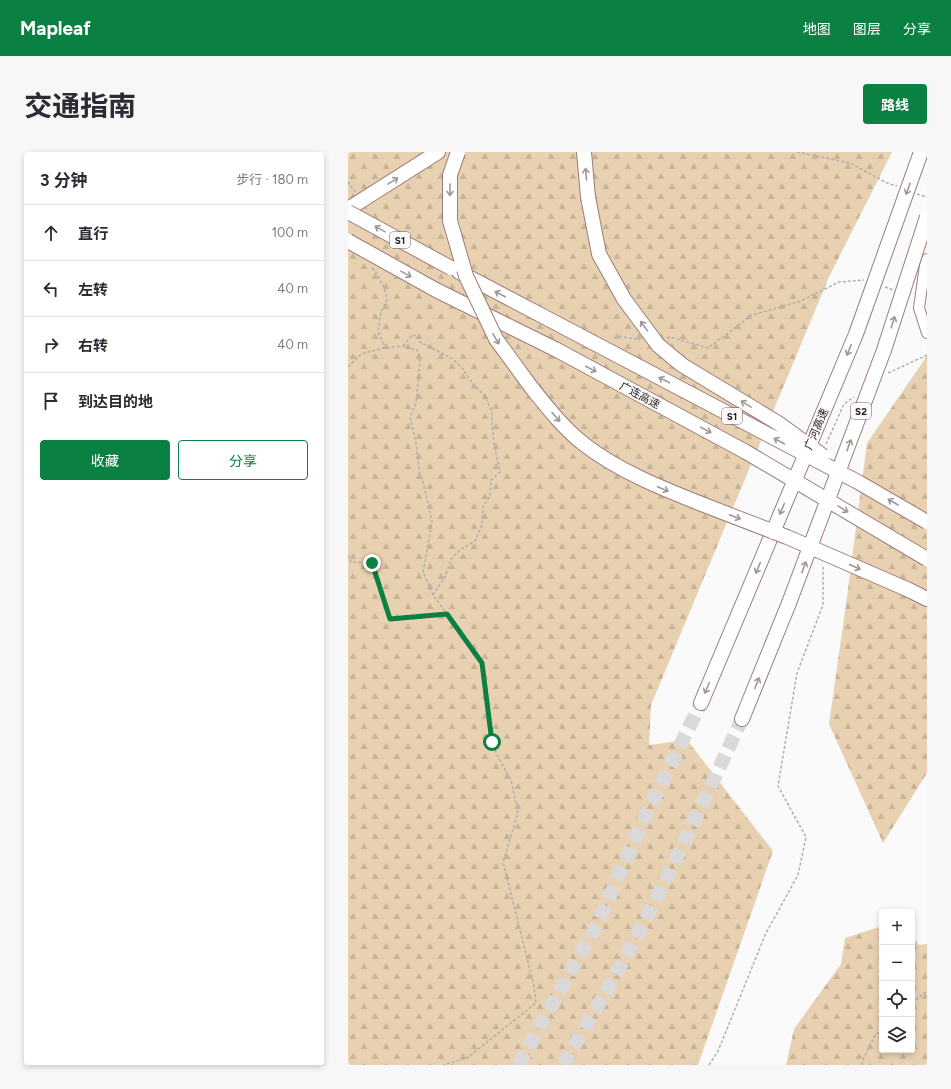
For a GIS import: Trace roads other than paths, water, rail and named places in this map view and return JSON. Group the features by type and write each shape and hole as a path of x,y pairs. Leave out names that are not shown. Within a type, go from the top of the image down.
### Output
{"highway":[{"path":"348,210 438,152"},
{"path":"458,152 450,175 450,221 466,276 496,339 530,387 559,421 584,444 617,466 659,487 787,537 927,599"},
{"path":"584,152 588,197 599,254 624,299 658,345 682,365 778,423 858,482"},
{"name":"广河高速","path":"701,703 856,334 921,152"},
{"name":"S1","path":"348,210 452,268 858,482 927,522"},
{"name":"S2","path":"742,720 789,603 884,350 927,217"},
{"name":"广连高速","path":"348,241 436,290 557,350 746,452 927,559"}],"street":[{"path":"927,260 919,308 927,333"}],"tunnel":[{"path":"518,1065 598,923 645,817 701,703"},
{"path":"563,1065 643,925 742,719"}]}
